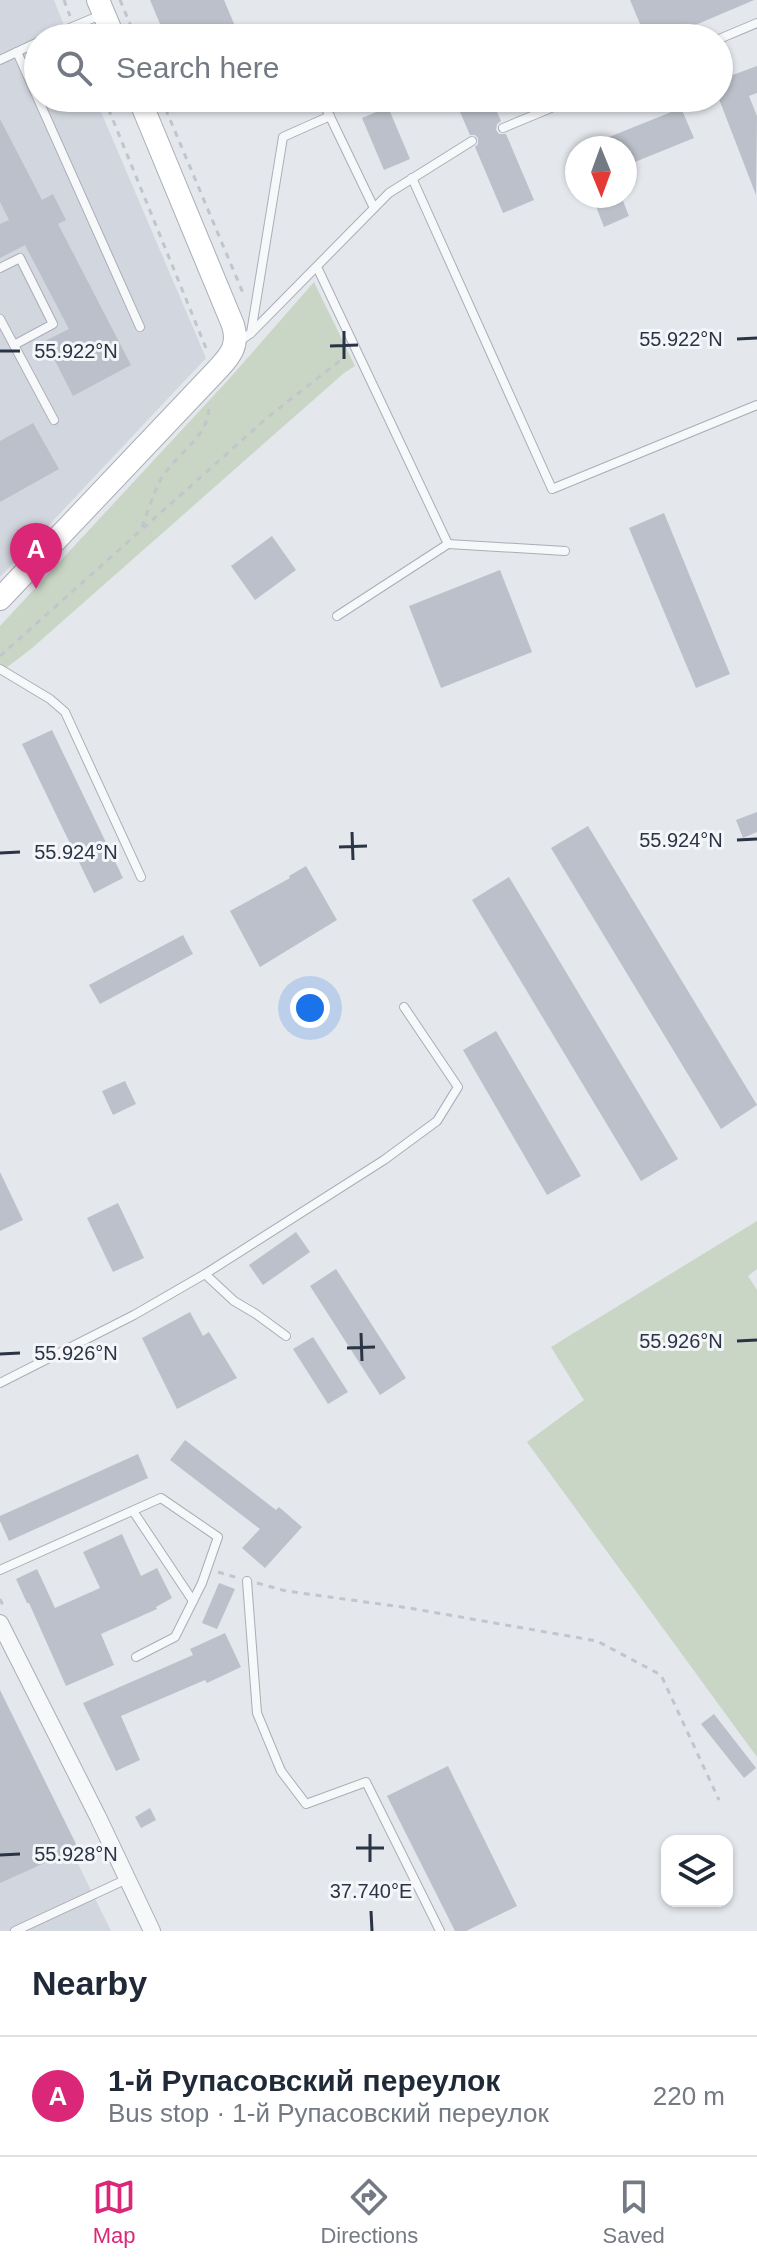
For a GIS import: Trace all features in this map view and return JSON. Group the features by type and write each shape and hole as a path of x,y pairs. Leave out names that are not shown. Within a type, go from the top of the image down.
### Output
{"street":[{"path":"107,4 111,24"},
{"path":"0,599 225,362 243,338 233,325 145,112"},
{"path":"0,1623 152,1931"}],"lane":[{"path":"71,24 107,4"},
{"path":"733,33 757,23"},
{"path":"0,60 24,49"},
{"path":"17,52 24,68"},
{"path":"44,112 140,327"},
{"path":"328,112 374,208"},
{"path":"503,128 541,112"},
{"path":"243,338 257,300 283,137 330,116"},
{"path":"243,338 389,193 472,141"},
{"path":"412,178 552,489 757,405"},
{"path":"0,268 20,258 53,324 14,345"},
{"path":"317,267 448,544"},
{"path":"0,319 54,420"},
{"path":"337,616 448,544 565,551"},
{"path":"0,669 50,699 65,712 141,877"},
{"path":"0,1383 134,1315 205,1274 384,1160 437,1121 458,1087 404,1007"},
{"path":"205,1274 234,1301 286,1336"},
{"path":"0,1570 161,1498 218,1537 207,1569 175,1637 136,1657"},
{"path":"133,1511 193,1601"},
{"path":"247,1581 257,1713 281,1771 306,1804 366,1782 440,1931"},
{"path":"15,1931 128,1879"}],"path":[{"path":"107,4 124,24"},
{"path":"110,112 211,360"},
{"path":"167,112 243,293 257,300"},
{"path":"0,656 268,417 356,349"},
{"path":"141,531 160,481 206,423 209,403"},
{"path":"207,1569 286,1591 409,1608 597,1641 661,1675 719,1800"}],"shaded area":[{"path":"0,0 54,0 63,24 24,24 24,112 101,112 206,358 0,577"},
{"path":"0,1705 111,1931 0,1931"}],"green space":[{"path":"314,282 355,366 31,649 6,668 0,664 0,626 229,379"},
{"path":"757,1221 757,1269 748,1276 757,1290 757,1757 527,1442 584,1400 551,1347"}],"building":[{"path":"150,0 224,0 234,24 160,24"},
{"path":"630,0 754,0 698,24 640,24"},
{"path":"757,66 757,93 749,96 757,116 756,195 724,112 733,112 733,75"},
{"path":"376,112 390,112 410,159 384,170 362,118"},
{"path":"460,112 497,112 501,121 496,130 499,134 506,134 534,200 503,213 475,147 478,138 470,135"},
{"path":"671,112 683,112 694,138 637,161 637,136 612,136"},
{"path":"0,119 42,200 53,194 66,220 58,224 131,365 73,396 45,341 69,329 25,245 0,258 0,224 9,220 0,202"},
{"path":"597,208 626,208 629,216 604,227"},
{"path":"33,423 59,469 0,502 0,441"},
{"path":"664,513 730,674 696,688 629,528"},
{"path":"272,536 296,570 255,600 231,566"},
{"path":"500,570 532,652 441,688 409,606"},
{"path":"52,730 123,878 94,893 22,744"},
{"path":"757,812 757,832 743,838 736,820"},
{"path":"588,826 757,1105 721,1129 551,848"},
{"path":"306,866 337,920 260,967 230,911"},
{"path":"509,877 678,1159 641,1181 472,900"},
{"path":"183,935 193,954 100,1004 89,985"},
{"path":"496,1031 581,1176 547,1195 463,1050"},
{"path":"125,1081 136,1104 113,1115 102,1091"},
{"path":"0,1172 23,1220 0,1231"},
{"path":"118,1203 144,1258 113,1272 87,1218"},
{"path":"296,1232 310,1252 263,1285 249,1265"},
{"path":"336,1269 406,1378 380,1395 310,1286"},
{"path":"190,1312 203,1336 209,1332 237,1378 177,1409 142,1338"},
{"path":"313,1337 348,1392 328,1404 293,1349"},
{"path":"185,1440 302,1527 265,1568 242,1548 260,1529 170,1460"},
{"path":"138,1454 148,1478 9,1541 0,1516"},
{"path":"122,1534 141,1576 157,1568 172,1598 157,1609 101,1634 114,1665 66,1686 16,1579 37,1569 55,1608 100,1588 83,1552"},
{"path":"219,1583 235,1589 217,1629 202,1623"},
{"path":"225,1633 241,1667 121,1716 140,1760 116,1771 83,1703 193,1655 190,1649"},
{"path":"0,1690 78,1848 0,1883"},
{"path":"714,1714 756,1768 744,1778 701,1724"},
{"path":"448,1766 517,1906 466,1931 455,1931 387,1796"},
{"path":"150,1808 156,1820 141,1828 135,1817"}],"place":[{"name":"1-й Рупасовский переулок","path":"36,589"}]}
